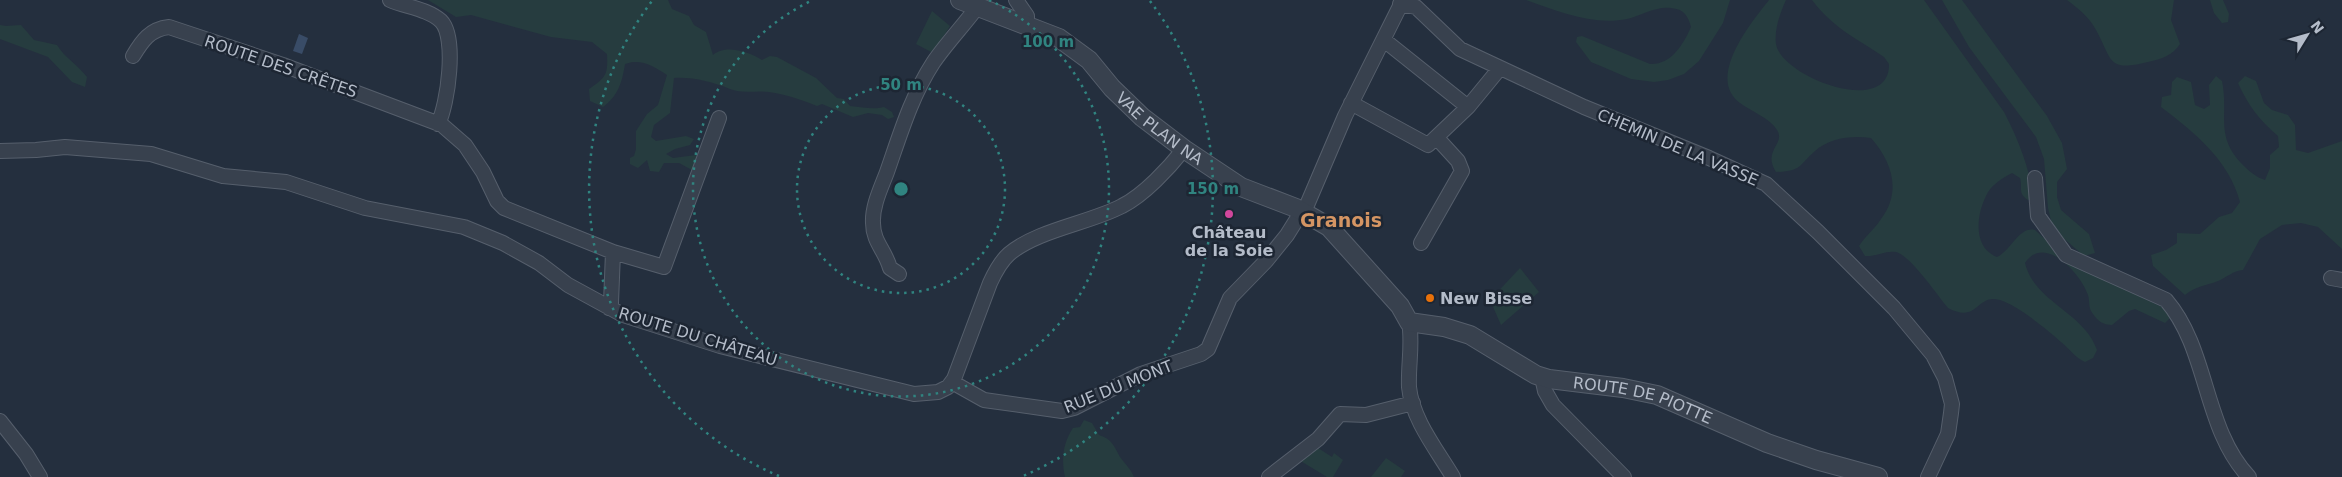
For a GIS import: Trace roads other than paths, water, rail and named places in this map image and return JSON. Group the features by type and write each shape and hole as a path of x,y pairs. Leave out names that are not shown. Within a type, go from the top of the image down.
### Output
{"street":[{"path":"390,0 434,16 446,28 449,78 438,124"},
{"name":"VAE PLAN NA","path":"960,0 1053,34 1078,50 1131,107 1184,149 1241,187 1303,212 1330,227 1400,306 1409,322"},
{"path":"1016,0 1027,16 1027,24"},
{"name":"RUE DU MONT","path":"952,382 984,400 1062,411 1074,408 1141,374 1201,354 1208,349 1230,298 1266,261 1303,212 1351,103 1402,2"},
{"name":"CHEMIN DE LA VASSE","path":"1402,2 1416,7 1460,49 1584,107 1709,158 1766,184 1818,232 1894,308 1933,355 1945,378 1952,404 1948,434 1928,477"},
{"path":"899,274 890,268 889,259 874,237 872,221 876,204 905,119 918,89 934,62 978,6"},
{"name":"ROUTE DES CRÊTES","path":"133,56 149,34 154,30 169,27 291,67 438,124 455,134 465,145 479,165 501,207 613,252 664,267 719,118"},
{"path":"1384,40 1468,107"},
{"path":"1351,103 1423,144 1430,145 1468,107 1500,68"},
{"path":"1421,244 1462,171 1458,161 1437,138"},
{"name":"ROUTE DU CHÂTEAU","path":"0,151 65,147 151,154 223,176 286,182 365,208 464,227 510,247 539,263 568,285 608,308 640,321 720,346 899,392 933,394 944,389 952,382"},
{"path":"952,382 990,282 997,268 1008,255 1026,244 1129,202 1165,171 1184,149"},
{"path":"2034,178 2038,216 2066,255 2166,300 2177,312 2190,340 2225,440 2241,469 2249,477"},
{"path":"608,308 611,303 613,252"},
{"path":"1409,322 1411,336 1409,389 1419,419 1453,477"},
{"name":"ROUTE DE PIOTTE","path":"1409,322 1444,327 1470,335 1528,372 1542,377 1611,386 1657,395 1767,443 1816,460 1878,477"},
{"path":"1542,377 1545,391 1553,405 1624,477"},
{"path":"1269,477 1318,439 1340,414 1366,415 1413,403"},
{"path":"0,421 26,454 40,477"}],"water":[{"path":"299,34 308,38 302,54 293,51"}],"place":[{"name":"Château de la Soie","path":"1229,214"},
{"name":"New Bisse","path":"1430,298"}],"district":[{"name":"Granois","path":"1341,220"}]}
